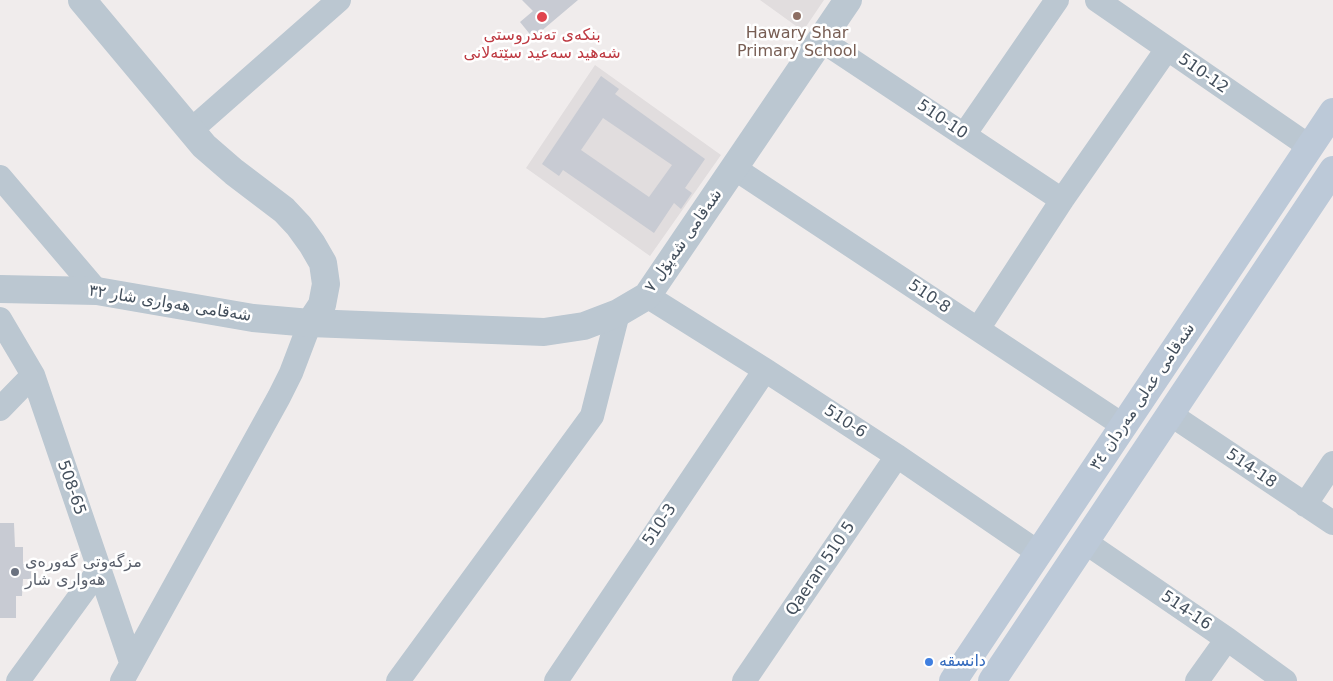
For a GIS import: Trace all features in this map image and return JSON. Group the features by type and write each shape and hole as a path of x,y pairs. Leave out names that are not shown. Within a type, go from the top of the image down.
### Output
{"main road":[{"name":"شەقامی عەلی مەردان ٣٤","path":"953,681 1333,112"},
{"name":"شەقامی عەلی مەردان ٣٤","path":"992,681 1333,170"}],"street":[{"path":"82,0 190,130 219,159 284,210 299,226 323,263 326,284 322,305 310,322 279,397 126,671"},
{"path":"190,130 338,0"},
{"name":"شەقامی شەپۆل ٧","path":"310,322 544,332 584,326 618,313 647,296 848,0"},
{"path":"964,135 1056,0"},
{"name":"510-12","path":"1097,0 1310,147"},
{"name":"510-10","path":"821,40 1062,200"},
{"path":"978,329 1062,200 1167,49"},
{"name":"510-8","path":"734,168 1124,426"},
{"path":"0,176 97,291"},
{"name":"شەقامی هەواری شار ٣٢","path":"0,289 97,291 253,318 310,322"},
{"name":"510-6","path":"647,296 897,456 1039,553"},
{"path":"398,681 592,416 618,313"},
{"name":"508-65","path":"0,319 33,375 99,570 126,671"},
{"name":"510-3","path":"556,681 765,370"},
{"path":"0,408 33,375"},
{"name":"514-18","path":"1170,414 1333,523"},
{"name":"Qaeran 510 5","path":"744,681 897,456"},
{"path":"1306,505 1333,463"},
{"name":"514-16","path":"1085,542 1285,681"},
{"path":"18,681 99,570"},
{"path":"1197,681 1227,639"}],"shaded area":[{"name":"Hawary Shar Primary School","path":"760,0 824,0 803,31"},
{"path":"595,65 721,155 650,256 526,168"}],"building":[{"name":"بنکەی تەندروستی شەهید سەعید سێتەلانی","path":"522,0 578,0 533,38 520,22 533,11"},
{"path":"601,76 619,89 615,94 705,159 685,188 692,193 681,209 674,203 654,233 563,170 559,176 542,164","holes":["603,118 672,165 649,197 581,150"]},
{"name":"مزگەوتی گەورەی هەواری شار","path":"0,523 14,523 15,547 23,547 23,564 31,565 31,579 23,579 22,596 16,596 16,618 0,618"}],"place":[{"name":"Hawary Shar Primary School","path":"797,16"},
{"name":"بنکەی تەندروستی شەهید سەعید سێتەلانی","path":"542,17"},
{"name":"مزگەوتی گەورەی هەواری شار","path":"15,572"},
{"name":"دانسقه","path":"929,662"}]}
